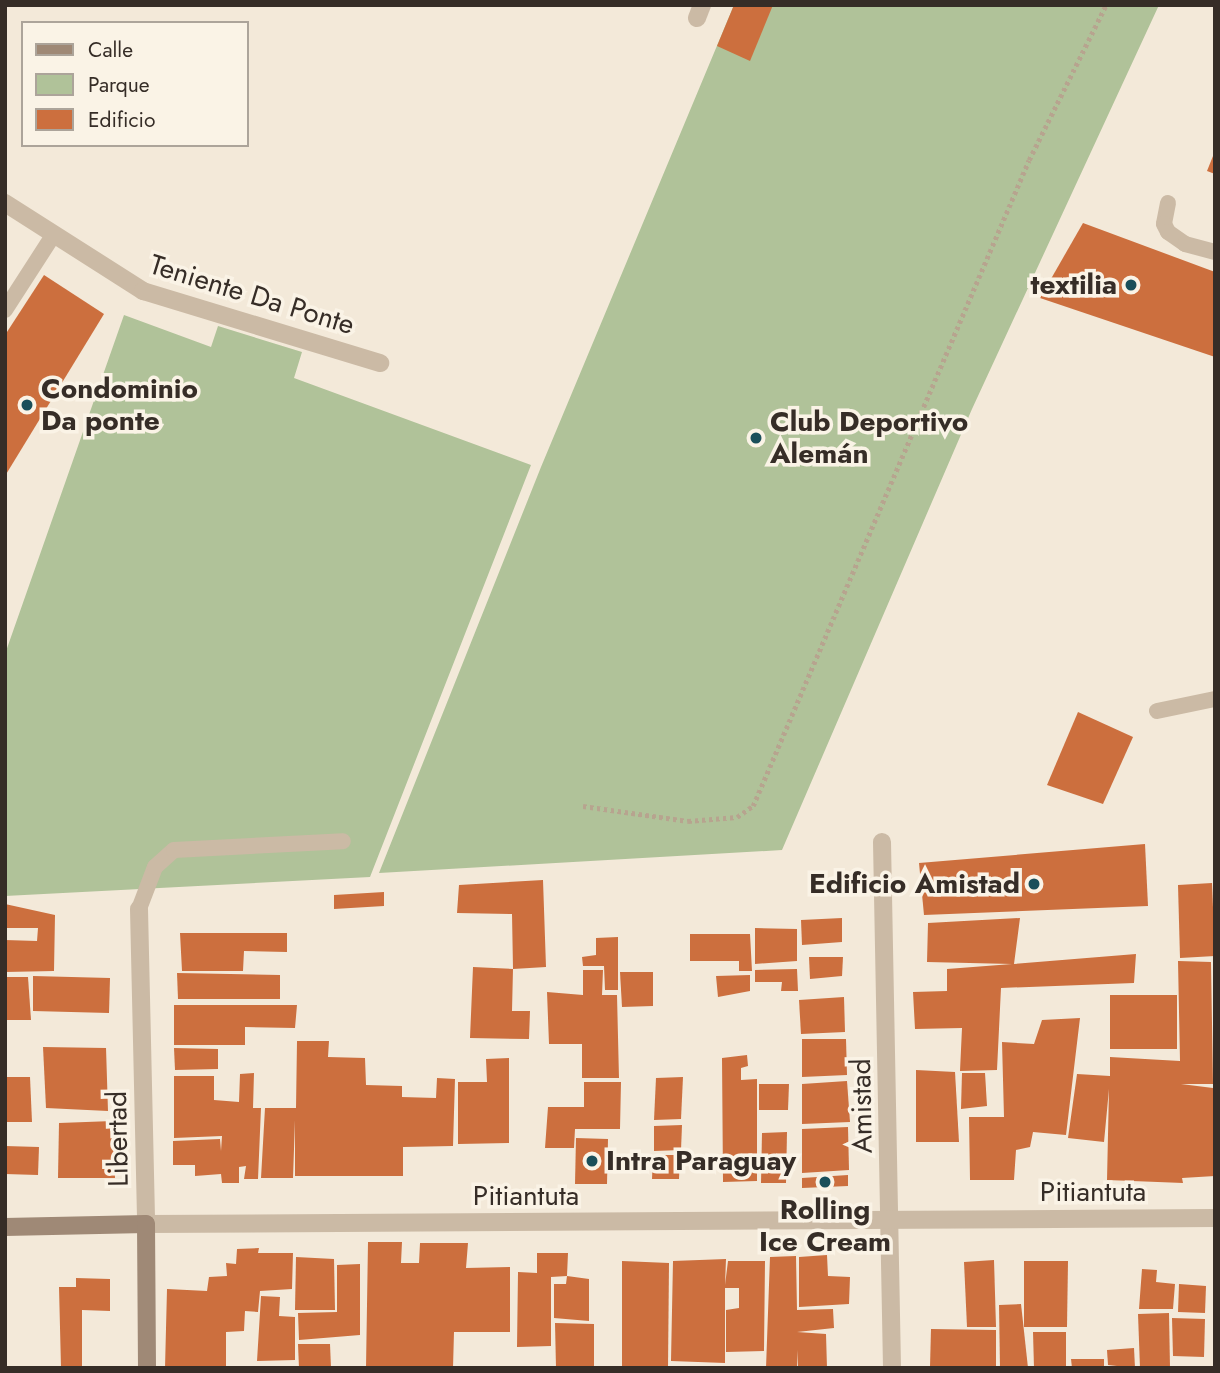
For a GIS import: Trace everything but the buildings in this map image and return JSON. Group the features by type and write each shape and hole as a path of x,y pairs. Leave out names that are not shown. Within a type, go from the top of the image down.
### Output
{"street":[{"name":"Teniente Da Ponte","path":"5,203 143,291 380,363"},
{"name":"Amistad","path":"883,842 892,1368"},
{"name":"Libertad","path":"139,909 147,1368"},
{"name":"Pitiantuta","path":"5,1227 1215,1218"}],"lane":[{"path":"1168,204 1164,224 1168,232 1185,244 1215,252"},
{"path":"5,310 54,234"},
{"path":"1157,711 1215,699"},
{"path":"139,909 155,867 174,850 196,845 343,841"}],"path":[{"path":"583,806 688,821 737,817 753,806 1029,160 1106,5"}],"green space":[{"name":"Club Deportivo Alemán","path":"734,5 1159,5 972,409 782,850 379,873 541,467"},
{"path":"124,315 211,347 218,326 302,352 294,378 531,465 370,877 5,896 5,654"}],"place":[{"name":"textilia","path":"1131,285"},
{"name":"Condominio Da ponte","path":"27,405"},
{"name":"Club Deportivo Alemán","path":"756,438"},
{"name":"Edificio Amistad","path":"1034,884"},
{"name":"Intra Paraguay","path":"592,1161"},
{"name":"Rolling Ice Cream","path":"825,1182"}]}
